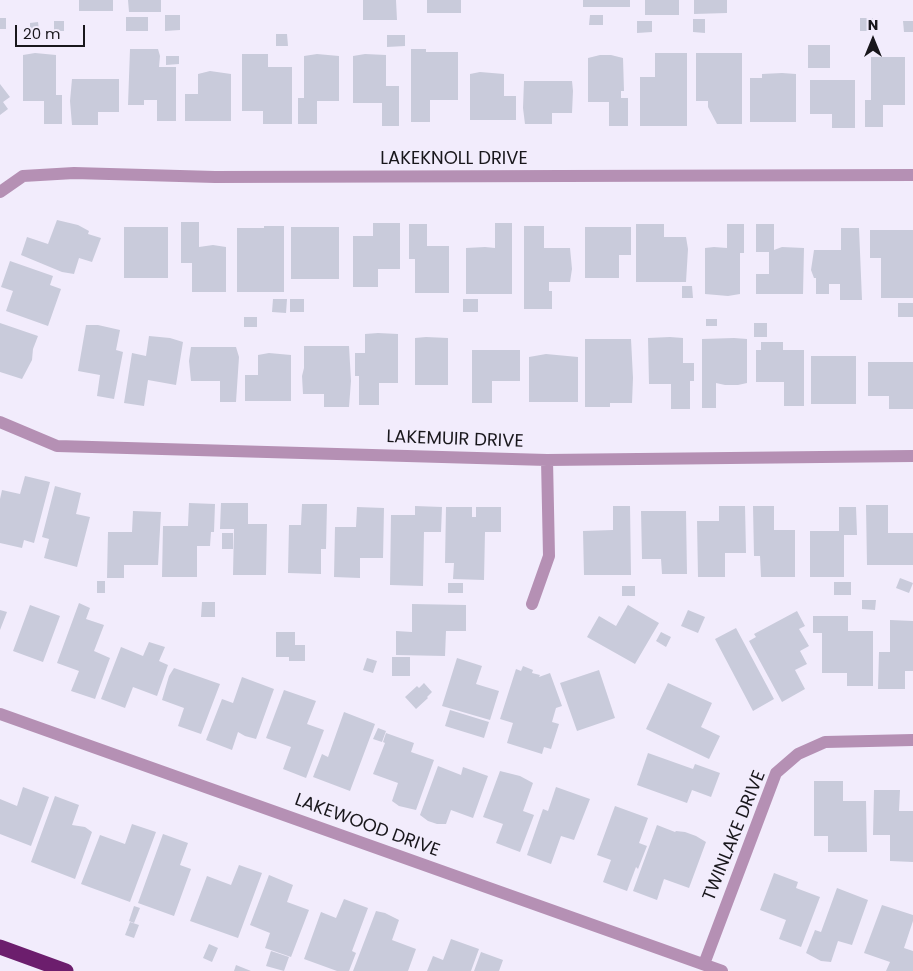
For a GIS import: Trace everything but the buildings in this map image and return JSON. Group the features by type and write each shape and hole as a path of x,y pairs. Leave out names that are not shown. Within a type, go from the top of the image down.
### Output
{"highway":[{"path":"0,947 66,971"}],"street":[{"name":"LAKEKNOLL DRIVE","path":"0,192 23,176 74,173 215,177 913,175"},
{"name":"LAKEMUIR DRIVE","path":"0,422 57,446 547,460 913,456"},
{"path":"532,604 549,556 547,460"},
{"name":"LAKEWOOD DRIVE","path":"0,714 722,971"},
{"name":"TWINLAKE DRIVE","path":"704,964 776,773 798,754 825,742 913,740"}]}
